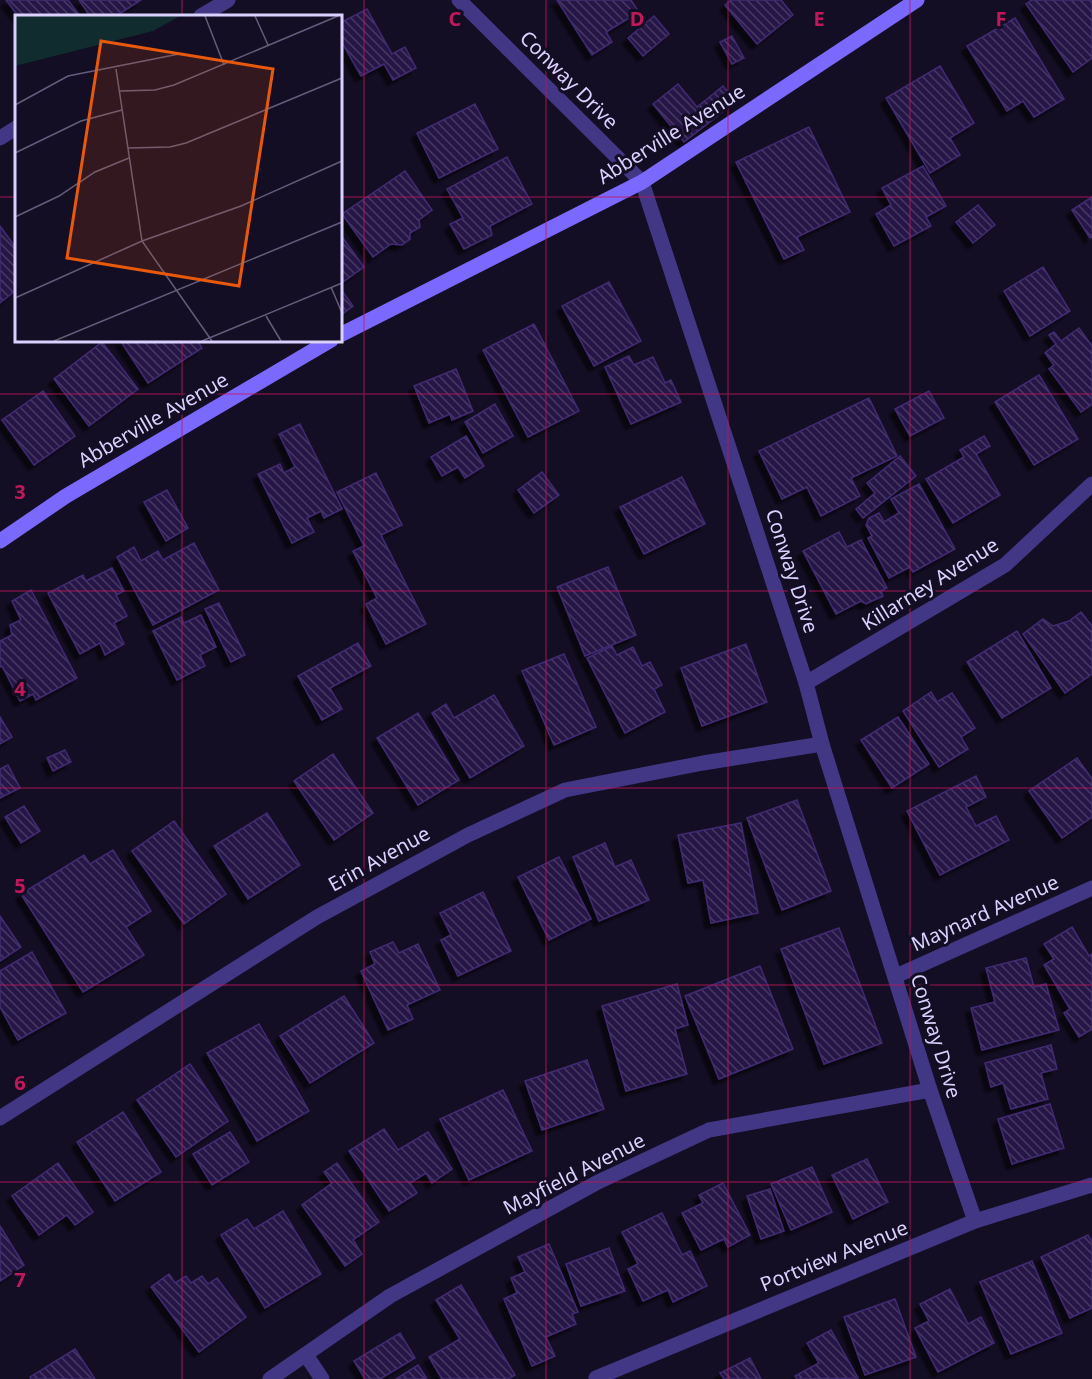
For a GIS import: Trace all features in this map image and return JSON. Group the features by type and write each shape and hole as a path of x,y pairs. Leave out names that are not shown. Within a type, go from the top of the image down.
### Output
{"street":[{"path":"203,15 228,0"},
{"name":"Conway Drive","path":"459,0 642,182 806,683 822,744 930,1090 975,1221"},
{"name":"Abberville Avenue","path":"342,334 642,182 916,0"},
{"path":"0,138 15,129"},
{"name":"Abberville Avenue","path":"0,541 66,496 328,342"},
{"name":"Killarney Avenue","path":"806,683 1005,565 1092,484"},
{"name":"Erin Avenue","path":"0,1118 317,918 468,835 565,790 822,744"},
{"name":"Maynard Avenue","path":"896,976 1092,888"},
{"name":"Mayfield Avenue","path":"270,1379 390,1296 598,1182 709,1130 930,1090"},
{"name":"Portview Avenue","path":"596,1378 975,1221 1092,1185"},
{"path":"306,1355 322,1379"}],"building":[{"path":"6,0 68,0 79,15 17,15"},
{"path":"79,0 141,0 118,15 89,15"},
{"path":"557,0 631,0 639,12 606,32 612,42 592,55"},
{"path":"731,0 781,0 793,15 757,44 725,5"},
{"path":"1032,0 1090,0 1092,2 1092,58 1073,72 1026,4"},
{"path":"367,9 392,54 405,47 416,68 393,80 384,64 361,76 342,43 342,22"},
{"path":"654,16 669,34 643,56 628,38"},
{"path":"1015,18 1064,99 1034,117 1023,101 1007,111 967,46"},
{"path":"732,36 744,58 732,64 720,42"},
{"path":"940,66 974,123 950,138 960,155 930,173 886,98"},
{"path":"678,84 697,107 723,86 736,102 684,142 653,104"},
{"path":"475,104 498,149 439,178 417,133"},
{"path":"809,127 850,212 797,237 804,250 784,259 736,162"},
{"path":"507,157 532,204 490,226 492,235 464,249 450,224 463,218 447,189"},
{"path":"923,166 946,206 926,217 931,226 894,246 876,214 891,205 882,188"},
{"path":"405,171 432,210 419,220 420,227 410,233 410,239 402,245 391,244 373,257 342,214"},
{"path":"1092,197 1092,237 1090,238 1072,210"},
{"path":"978,205 995,225 973,243 956,222"},
{"path":"0,226 15,247 15,291 0,303"},
{"path":"342,237 364,267 342,283"},
{"path":"1043,267 1070,311 1030,336 1004,291"},
{"path":"609,282 641,341 594,366 562,306"},
{"path":"342,291 353,306 342,314"},
{"path":"534,324 579,411 528,437 483,350"},
{"path":"1079,328 1092,346 1092,404 1081,412 1049,369 1054,365 1045,353 1056,344 1049,335 1054,332 1061,341"},
{"path":"102,342 138,389 89,426 54,379"},
{"path":"121,342 198,342 202,348 148,383"},
{"path":"629,356 634,365 653,357 665,383 671,380 681,402 631,424 605,367"},
{"path":"456,369 473,411 452,420 450,414 429,423 414,386"},
{"path":"1039,375 1078,439 1034,465 995,402"},
{"path":"43,391 75,436 34,465 2,420"},
{"path":"929,391 944,418 910,436 895,409"},
{"path":"869,398 897,456 851,478 860,496 821,516 807,487 782,499 759,451"},
{"path":"495,404 513,436 483,453 465,422"},
{"path":"300,424 342,509 324,518 321,511 307,518 314,532 292,543 258,474 280,464 284,473 295,467 279,434"},
{"path":"466,436 484,466 465,478 458,467 442,476 431,457"},
{"path":"984,436 990,446 976,454 1000,495 953,523 926,479 964,457 960,450"},
{"path":"900,456 916,476 863,518 856,509 875,493 867,483"},
{"path":"542,472 559,495 534,513 518,490"},
{"path":"376,473 402,525 381,535 426,624 386,644 366,604 377,598 353,551 364,546 337,492"},
{"path":"682,477 705,524 644,554 620,507"},
{"path":"919,484 955,549 913,572 910,567 889,578 868,538 872,536 866,525 869,518 879,513 884,522 899,513 891,499"},
{"path":"167,490 188,528 166,541 144,502"},
{"path":"839,532 847,547 861,540 887,588 881,591 883,596 866,604 861,601 836,614 803,551"},
{"path":"194,543 219,590 153,625 117,557 134,547 141,561 158,551 163,560"},
{"path":"608,567 636,635 585,656 557,587"},
{"path":"112,568 124,591 116,595 127,616 114,623 124,644 105,655 100,643 80,654 48,593 83,575 86,581"},
{"path":"31,590 77,678 36,700 33,694 20,701 2,666 0,667 0,641 12,635 10,625 21,620 12,601"},
{"path":"219,603 245,655 231,662 205,609"},
{"path":"1081,612 1092,626 1092,674 1065,693 1023,634 1043,619 1053,626 1069,621"},
{"path":"201,615 216,647 200,655 205,666 177,680 153,631 181,617 184,623"},
{"path":"1017,631 1051,688 1002,718 967,662"},
{"path":"358,643 371,666 330,688 342,709 322,720 298,676"},
{"path":"746,644 767,702 702,726 681,668"},
{"path":"612,646 617,655 633,647 642,666 650,662 662,685 654,689 665,712 625,733 587,658"},
{"path":"564,654 596,727 554,745 522,671"},
{"path":"931,692 937,702 952,693 975,728 961,737 968,749 939,767 903,711"},
{"path":"494,695 524,746 470,778 432,713 446,704 454,718"},
{"path":"418,713 459,780 418,805 377,738"},
{"path":"0,717 12,737 0,744"},
{"path":"898,717 929,764 892,788 861,740"},
{"path":"65,750 71,762 53,771 47,758"},
{"path":"333,754 373,813 334,840 294,781"},
{"path":"1077,758 1092,779 1092,817 1062,838 1029,791"},
{"path":"8,765 20,788 0,798 0,769"},
{"path":"976,776 986,797 966,807 976,826 996,816 1009,840 940,875 907,811"},
{"path":"797,800 831,891 782,910 747,818"},
{"path":"24,806 40,831 21,843 5,817"},
{"path":"267,813 300,865 248,899 214,846"},
{"path":"174,821 226,894 184,924 132,851"},
{"path":"741,823 758,913 711,923 703,880 688,883 678,835"},
{"path":"605,843 615,867 631,860 649,900 599,921 573,857"},
{"path":"113,850 151,911 126,927 144,955 83,992 21,894 84,855 90,864"},
{"path":"559,857 591,919 549,940 518,877"},
{"path":"483,892 511,951 458,976 441,940 451,935 440,913"},
{"path":"0,916 21,947 0,961"},
{"path":"1072,927 1089,956 1092,954 1092,1029 1079,1037 1064,1013 1070,1009 1044,965 1054,959 1044,944"},
{"path":"839,928 882,1043 824,1064 781,949"},
{"path":"393,942 399,953 418,944 440,990 407,1005 413,1019 388,1030 361,971 375,964 370,952"},
{"path":"32,952 66,1013 18,1040 0,1007 0,971"},
{"path":"1026,958 1034,987 1046,984 1059,1030 982,1050 971,1008 995,1002 986,968"},
{"path":"760,966 793,1049 719,1079 685,996"},
{"path":"677,984 688,1025 675,1029 687,1074 626,1091 602,1006"},
{"path":"344,996 374,1043 310,1083 280,1036"},
{"path":"259,1024 309,1111 257,1141 207,1053"},
{"path":"1051,1045 1057,1069 1041,1073 1048,1099 1011,1109 1003,1083 991,1087 985,1063"},
{"path":"587,1060 604,1109 542,1130 525,1081"},
{"path":"190,1064 228,1121 176,1157 137,1100"},
{"path":"503,1090 532,1151 469,1180 440,1119"},
{"path":"1050,1104 1064,1148 1012,1164 998,1119"},
{"path":"123,1112 161,1172 115,1201 77,1142"},
{"path":"384,1129 398,1150 428,1132 452,1169 432,1183 426,1173 410,1183 417,1193 389,1211 349,1151"},
{"path":"230,1132 249,1162 212,1185 193,1154"},
{"path":"867,1159 888,1202 853,1219 832,1175"},
{"path":"58,1163 93,1212 75,1225 67,1215 39,1235 12,1196"},
{"path":"337,1163 379,1222 353,1240 362,1254 345,1266 302,1205 332,1183 324,1172"},
{"path":"812,1167 832,1212 791,1230 771,1184"},
{"path":"723,1183 750,1235 728,1247 724,1239 701,1250 682,1213 703,1203 699,1195"},
{"path":"770,1189 784,1231 761,1239 747,1196"},
{"path":"283,1211 321,1274 265,1308 221,1235 247,1219 254,1229"},
{"path":"662,1213 682,1255 690,1251 707,1286 673,1302 668,1290 643,1301 628,1269 638,1264 622,1232"},
{"path":"0,1226 24,1265 0,1281"},
{"path":"1088,1235 1092,1242 1092,1308 1070,1318 1041,1257"},
{"path":"549,1244 578,1312 572,1314 576,1324 546,1337 555,1356 532,1366 504,1299 517,1293 511,1278 525,1272 518,1257"},
{"path":"609,1248 625,1291 581,1306 566,1264"},
{"path":"1032,1261 1062,1333 1011,1354 980,1282"},
{"path":"169,1274 175,1283 186,1276 191,1283 202,1276 208,1284 217,1278 246,1317 199,1352 151,1287"},
{"path":"461,1285 515,1375 508,1379 442,1379 429,1357 460,1339 436,1300"},
{"path":"950,1289 968,1324 981,1317 994,1343 938,1372 915,1328 929,1321 920,1304"},
{"path":"895,1299 916,1357 865,1375 844,1317"},
{"path":"831,1330 858,1378 797,1379 795,1376 819,1363 807,1343"},
{"path":"400,1333 415,1358 380,1379 365,1379 354,1361"},
{"path":"75,1349 95,1379 31,1379 30,1377"},
{"path":"750,1358 761,1379 724,1379 720,1373"},
{"path":"418,1365 427,1379 396,1379"}]}
